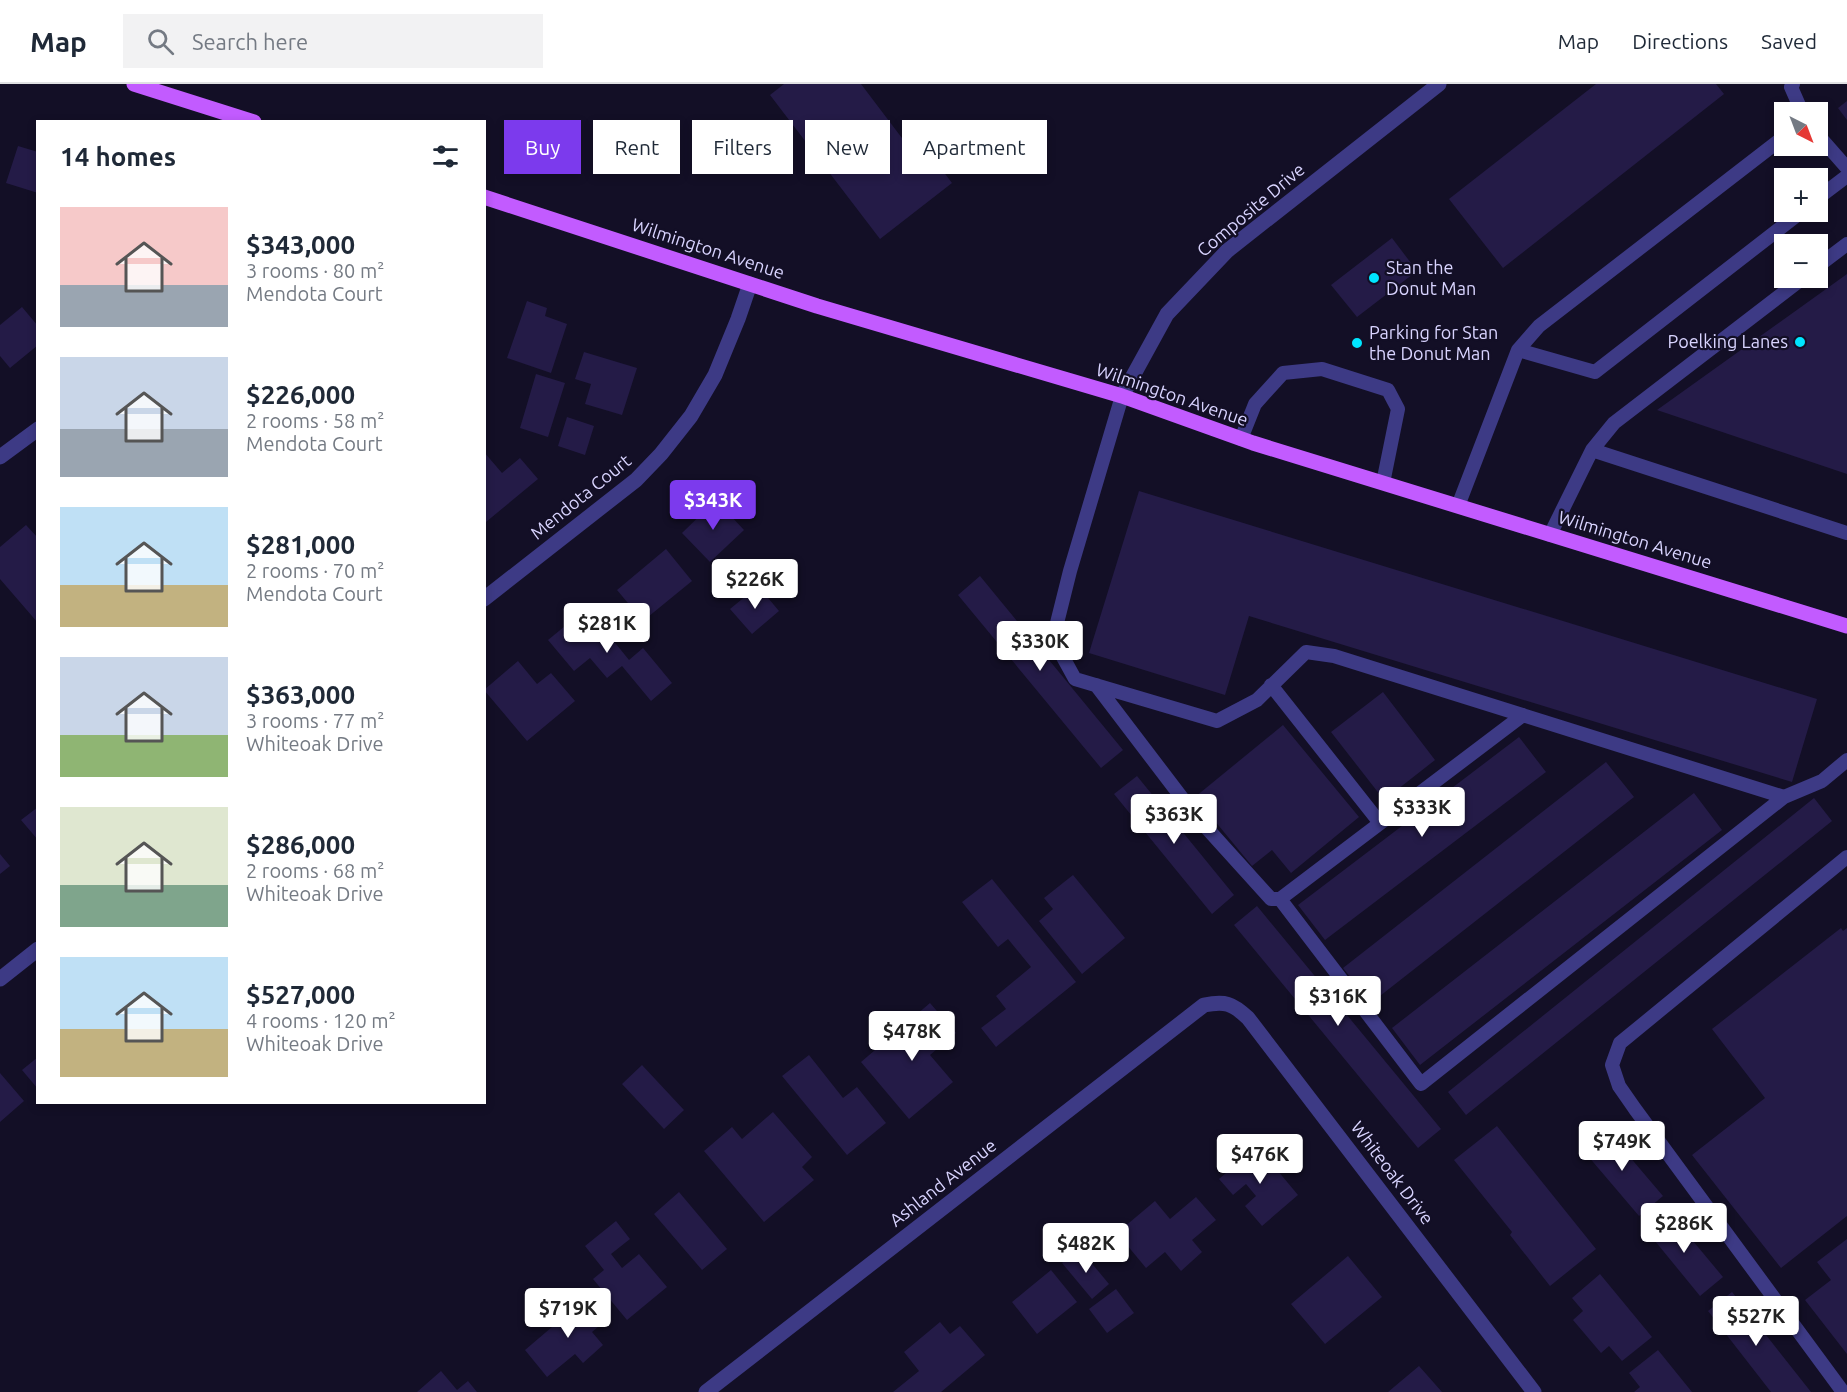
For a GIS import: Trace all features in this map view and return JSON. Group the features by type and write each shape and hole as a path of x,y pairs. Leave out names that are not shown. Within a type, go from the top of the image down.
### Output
{"main road":[{"path":"134,84 235,119"},
{"name":"Wilmington Avenue","path":"486,198 817,306 1122,396 1241,439 1847,627"}],"street":[{"name":"Composite Drive","path":"1122,396 1167,314 1227,251 1439,84"},
{"name":"Mendota Court","path":"486,597 636,480 661,454 691,416 715,375 750,284"},
{"path":"0,458 36,431"},
{"path":"0,979 36,951"},
{"name":"Whiteoak Drive","path":"1204,1005 1220,1002 1235,1006 1248,1018 1534,1392"},
{"name":"Ashland Avenue","path":"706,1392 1204,1005"}],"lane":[{"path":"1793,84 1791,87 1798,102"},
{"path":"1458,506 1518,350 1539,326 1774,144"},
{"path":"1828,146 1847,168"},
{"path":"1828,190 1847,176"},
{"path":"1518,350 1595,372 1788,222"},
{"path":"1828,258 1847,244"},
{"path":"1550,535 1592,450 1614,423 1790,288"},
{"path":"1241,439 1255,404 1282,373 1322,369 1388,390 1398,410 1383,483"},
{"path":"1122,396 1070,571 1053,639 1075,679 1217,720 1257,700 1306,652 1334,656 1784,797"},
{"path":"1592,450 1847,534"},
{"path":"1095,685 1195,815 1271,898 1280,899 1523,715"},
{"path":"1271,686 1380,823"},
{"path":"1280,899 1420,1084 1784,797 1822,781 1847,759"},
{"path":"1843,1392 1635,1109 1619,1086 1612,1065 1620,1043 1847,857"}],"building":[{"path":"784,84 861,84 888,120 805,120 805,141 793,125 793,120 789,120 770,95"},
{"path":"1596,84 1716,84 1724,94 1503,268 1449,199"},
{"path":"1847,101 1847,120 1838,108"},
{"path":"890,122 902,138 902,174 945,174 952,183 880,239 830,174 890,174"},
{"path":"18,146 36,151 36,192 6,183"},
{"name":"Stan the Donut Man","path":"1392,238 1417,271 1357,317 1331,285"},
{"name":"Poelking Lanes","path":"1847,274 1847,474 1657,410 1828,288"},
{"path":"527,301 547,308 545,316 567,324 551,373 507,358"},
{"path":"22,307 36,324 36,347 10,368 0,356 0,325"},
{"path":"584,352 637,368 622,415 585,404 591,384 575,379"},
{"path":"536,374 565,383 548,437 520,428"},
{"path":"567,417 594,426 585,455 558,446"},
{"path":"486,454 502,473 520,458 538,479 486,522"},
{"path":"1139,491 1817,699 1792,782 1249,616 1225,695 1089,653"},
{"path":"716,500 744,530 710,562 682,533"},
{"path":"26,525 36,536 36,621 0,579 0,547"},
{"path":"666,549 692,581 643,621 617,590"},
{"path":"980,576 1123,750 1101,768 958,595"},
{"path":"758,586 779,611 752,634 730,609"},
{"path":"587,608 629,660 643,648 672,683 651,701 622,666 607,678 590,658 574,671 548,640"},
{"path":"518,661 537,684 551,673 575,701 527,741 486,692 486,688"},
{"path":"1383,692 1435,760 1384,800 1331,732"},
{"path":"1283,725 1359,817 1291,873 1272,850 1252,866 1195,797"},
{"path":"1519,737 1546,772 1325,940 1298,905"},
{"path":"1606,762 1634,797 1371,1003 1343,968"},
{"path":"1137,776 1234,895 1212,914 1114,794"},
{"path":"1694,793 1722,830 1420,1065 1392,1028"},
{"path":"1814,798 1832,821 1466,1115 1448,1092"},
{"path":"36,809 36,838 21,820"},
{"path":"0,854 10,866 0,874"},
{"path":"1073,875 1125,938 1082,974 1039,921 1053,909 1044,898"},
{"path":"992,879 1076,982 996,1047 981,1028 1006,1009 996,996 1031,967 1008,939 998,947 962,902"},
{"path":"1257,906 1441,1129 1418,1148 1234,925"},
{"path":"1841,928 1843,931 1847,928 1847,1216 1781,1268 1692,1155 1765,1098 1712,1029"},
{"path":"930,1003 956,1033 930,1055 953,1082 909,1119 861,1062"},
{"path":"809,1055 843,1098 857,1087 886,1123 847,1155 782,1076"},
{"path":"36,1059 36,1087 22,1070"},
{"path":"642,1065 684,1110 664,1129 622,1084"},
{"path":"0,1073 24,1101 0,1122"},
{"path":"773,1112 812,1157 802,1167 814,1180 764,1222 704,1151 732,1127 742,1139"},
{"path":"1497,1126 1596,1249 1550,1286 1510,1235 1512,1232 1454,1160"},
{"path":"1606,1129 1663,1196 1639,1216 1582,1149"},
{"path":"1257,1146 1298,1195 1262,1226 1245,1206 1256,1196 1246,1184 1233,1195 1219,1179"},
{"path":"679,1192 727,1249 702,1270 654,1214"},
{"path":"1196,1197 1216,1220 1192,1240 1202,1252 1181,1271 1165,1252 1146,1268 1117,1233 1155,1201 1170,1219"},
{"path":"1668,1211 1723,1277 1700,1296 1646,1230"},
{"path":"616,1221 630,1239 611,1254 622,1268 639,1254 667,1287 627,1320 593,1279 604,1270 585,1246"},
{"path":"1847,1239 1847,1354 1805,1300 1831,1280 1817,1262"},
{"path":"1079,1248 1109,1284 1092,1299 1062,1263"},
{"path":"1348,1256 1382,1297 1325,1344 1291,1304"},
{"path":"1051,1270 1077,1302 1037,1334 1012,1302"},
{"path":"1600,1274 1652,1337 1622,1361 1609,1346 1601,1353 1573,1320 1583,1311 1572,1298"},
{"path":"1116,1289 1134,1313 1107,1333 1089,1309"},
{"path":"1732,1292 1811,1392 1771,1392 1708,1311"},
{"path":"586,1298 605,1321 592,1332 603,1345 583,1363 575,1354 547,1377 525,1350"},
{"path":"940,1322 950,1334 960,1326 985,1355 941,1392 893,1392 919,1371 904,1352"},
{"path":"1658,1350 1692,1392 1634,1392 1640,1387 1629,1373"},
{"path":"1419,1366 1442,1392 1388,1392"},
{"path":"441,1371 457,1390 468,1381 477,1392 417,1392"}],"place":[{"name":"Stan the Donut Man","path":"1374,278"},
{"name":"Poelking Lanes","path":"1800,342"},
{"name":"Parking for Stan the Donut Man","path":"1357,343"}]}
